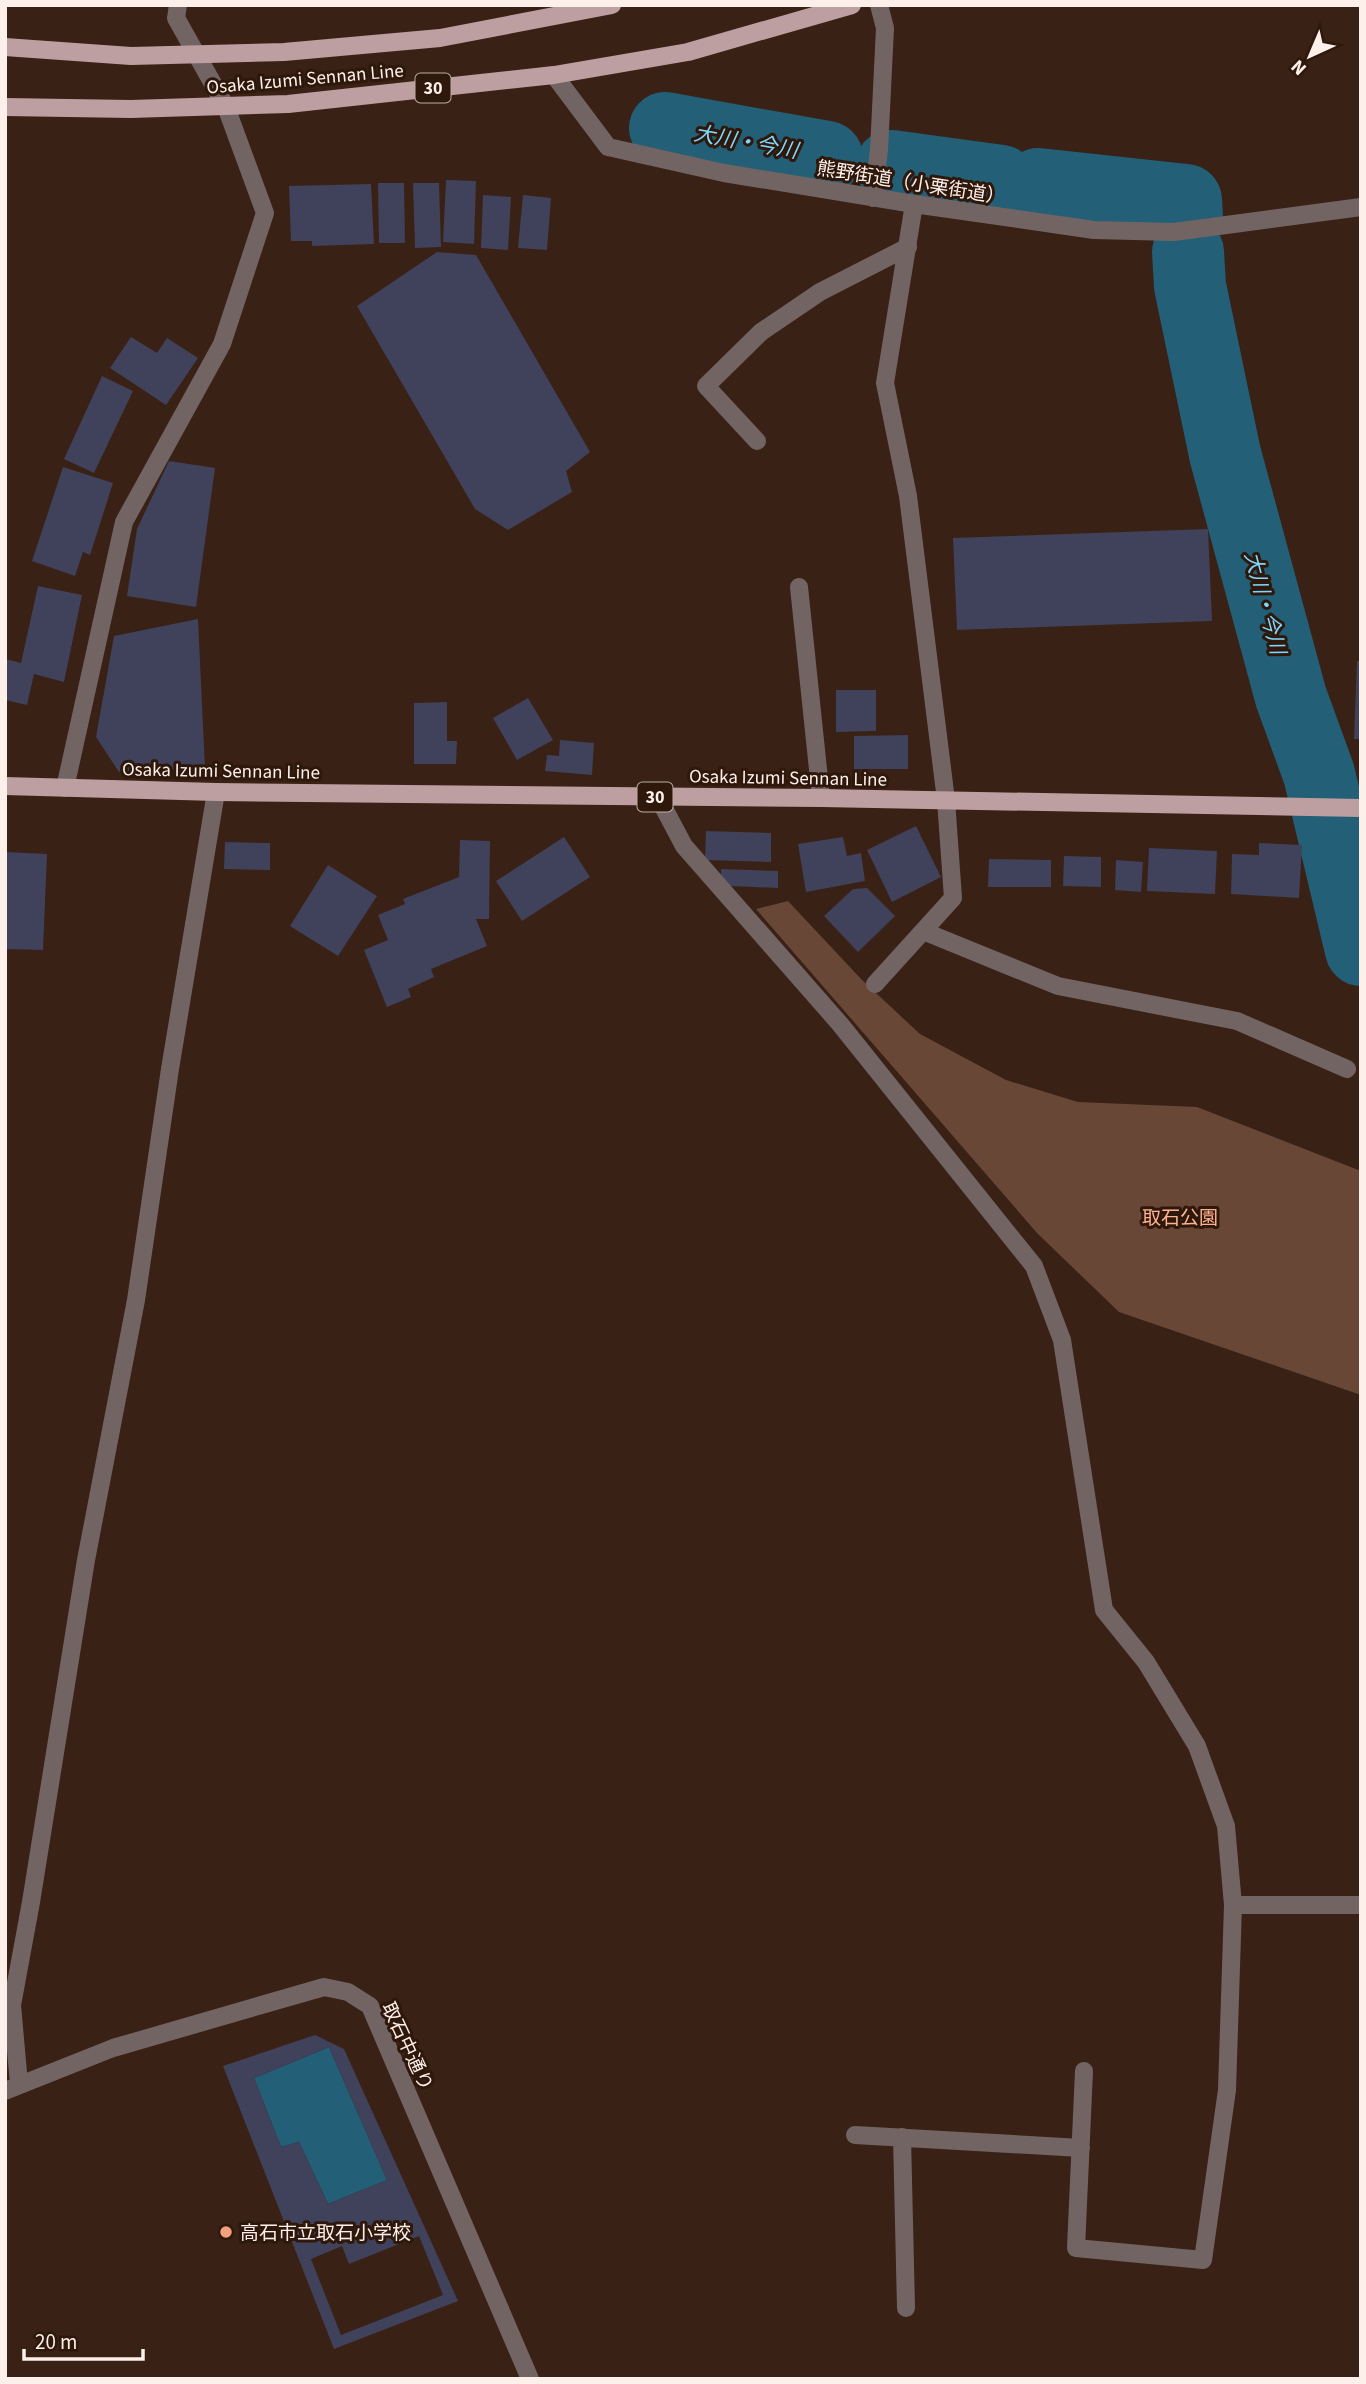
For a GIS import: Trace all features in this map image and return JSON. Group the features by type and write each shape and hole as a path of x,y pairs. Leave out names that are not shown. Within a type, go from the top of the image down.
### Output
{"main road":[{"name":"Osaka Izumi Sennan Line","path":"5,47 131,56 284,52 440,38 612,5"},
{"name":"Osaka Izumi Sennan Line","path":"5,107 131,109 288,104 554,75 688,52 852,5"},
{"name":"Osaka Izumi Sennan Line","path":"5,786 216,792 821,798 1357,808"}],"street":[{"path":"65,788 124,522 222,345 265,213 226,107 176,18 178,5"},
{"path":"873,198 879,150 886,28 878,5"},
{"name":"熊野街道（小栗街道）","path":"554,75 608,147 724,173 873,198 1094,230 1174,232 1361,207"},
{"path":"875,984 953,898 946,800 908,496 885,383 914,204"},
{"path":"757,441 706,386 761,332 820,292 908,247"},
{"path":"799,587 821,798"},
{"path":"12,2088 12,2005 86,1560 136,1300 170,1069 216,792"},
{"path":"658,797 684,846 840,1024 1034,1266 1062,1340 1104,1610 1146,1662 1197,1746 1226,1826 1233,1905 1227,2090 1203,2260 1076,2248 1084,2071"},
{"path":"923,931 1058,986 1237,1021 1347,1069"},
{"path":"1233,1905 1361,1905"},
{"name":"取石中通り","path":"12,2088 113,2048 324,1987 348,1992 370,2006 530,2379"},
{"path":"855,2135 1081,2148"},
{"path":"902,2137 906,2308"}],"green space":[{"name":"取石公園","path":"788,901 862,980 920,1034 1006,1080 1078,1102 1197,1107 1361,1171 1361,1395 1119,1312 1037,1233 756,909"}],"water":[{"path":"329,2047 387,2180 328,2204 299,2142 281,2147 254,2078"}],"building":[{"path":"446,180 476,181 474,244 443,242"},
{"path":"378,183 404,183 405,243 379,243"},
{"path":"413,183 439,183 441,247 415,248"},
{"path":"371,184 374,244 312,246 312,241 291,241 289,186"},
{"path":"483,195 511,197 508,250 481,248"},
{"path":"523,195 551,198 547,250 518,248"},
{"path":"437,252 476,255 590,452 566,471 572,492 508,530 475,509 357,306"},
{"path":"131,337 157,353 167,338 198,358 166,405 110,368"},
{"path":"102,376 133,391 94,473 64,459"},
{"path":"169,461 215,468 196,607 127,596 137,529"},
{"path":"63,467 113,483 90,555 83,552 75,576 32,561"},
{"path":"1208,529 1212,621 957,630 953,538"},
{"path":"38,586 82,595 64,682 34,674 27,705 5,700 5,659 21,663"},
{"path":"198,619 205,768 119,772 96,737 114,636"},
{"path":"1357,661 1361,661 1361,739 1354,739"},
{"path":"836,690 876,690 876,731 836,732"},
{"path":"528,698 553,740 517,760 493,718"},
{"path":"447,702 447,741 457,741 456,764 414,764 414,703"},
{"path":"908,735 908,769 854,769 854,736"},
{"path":"560,740 594,743 592,775 545,771 547,755 559,756"},
{"path":"916,826 941,877 892,902 867,850"},
{"path":"706,831 771,833 771,862 705,860"},
{"path":"564,837 590,877 522,921 496,881"},
{"path":"843,837 847,856 861,853 865,881 806,892 798,844"},
{"path":"460,840 490,841 489,919 476,919 487,946 431,969 434,977 408,989 411,997 387,1007 364,950 388,940 378,915 405,904 403,899 459,877"},
{"path":"225,842 270,843 270,870 224,869"},
{"path":"1259,843 1302,845 1299,898 1231,894 1232,854 1259,855"},
{"path":"1149,848 1217,851 1215,894 1147,891"},
{"path":"5,852 47,854 43,950 5,949"},
{"path":"1064,856 1101,857 1101,887 1063,886"},
{"path":"989,859 1051,860 1051,887 988,887"},
{"path":"1116,860 1143,862 1141,892 1115,890"},
{"path":"328,865 377,896 338,956 290,926"},
{"path":"721,869 778,871 778,888 730,886 721,879"},
{"path":"867,888 895,916 858,952 824,916 853,889"},
{"path":"315,2035 344,2049 458,2301 334,2349 223,2066","holes":["329,2047 387,2180 328,2204 299,2142 281,2147 254,2078","419,2236 443,2295 341,2335 311,2259 342,2246 349,2264"]}],"waterway":[{"name":"大川・今川","path":"665,128 827,157"},
{"name":"大川・今川","path":"891,166 1001,181"},
{"name":"大川・今川","path":"1038,184 1186,200 1187,217"},
{"name":"大川・今川","path":"1188,252 1190,286 1225,454 1291,697 1319,774 1361,950"}],"place":[{"name":"高石市立取石小学校","path":"226,2232"}]}
